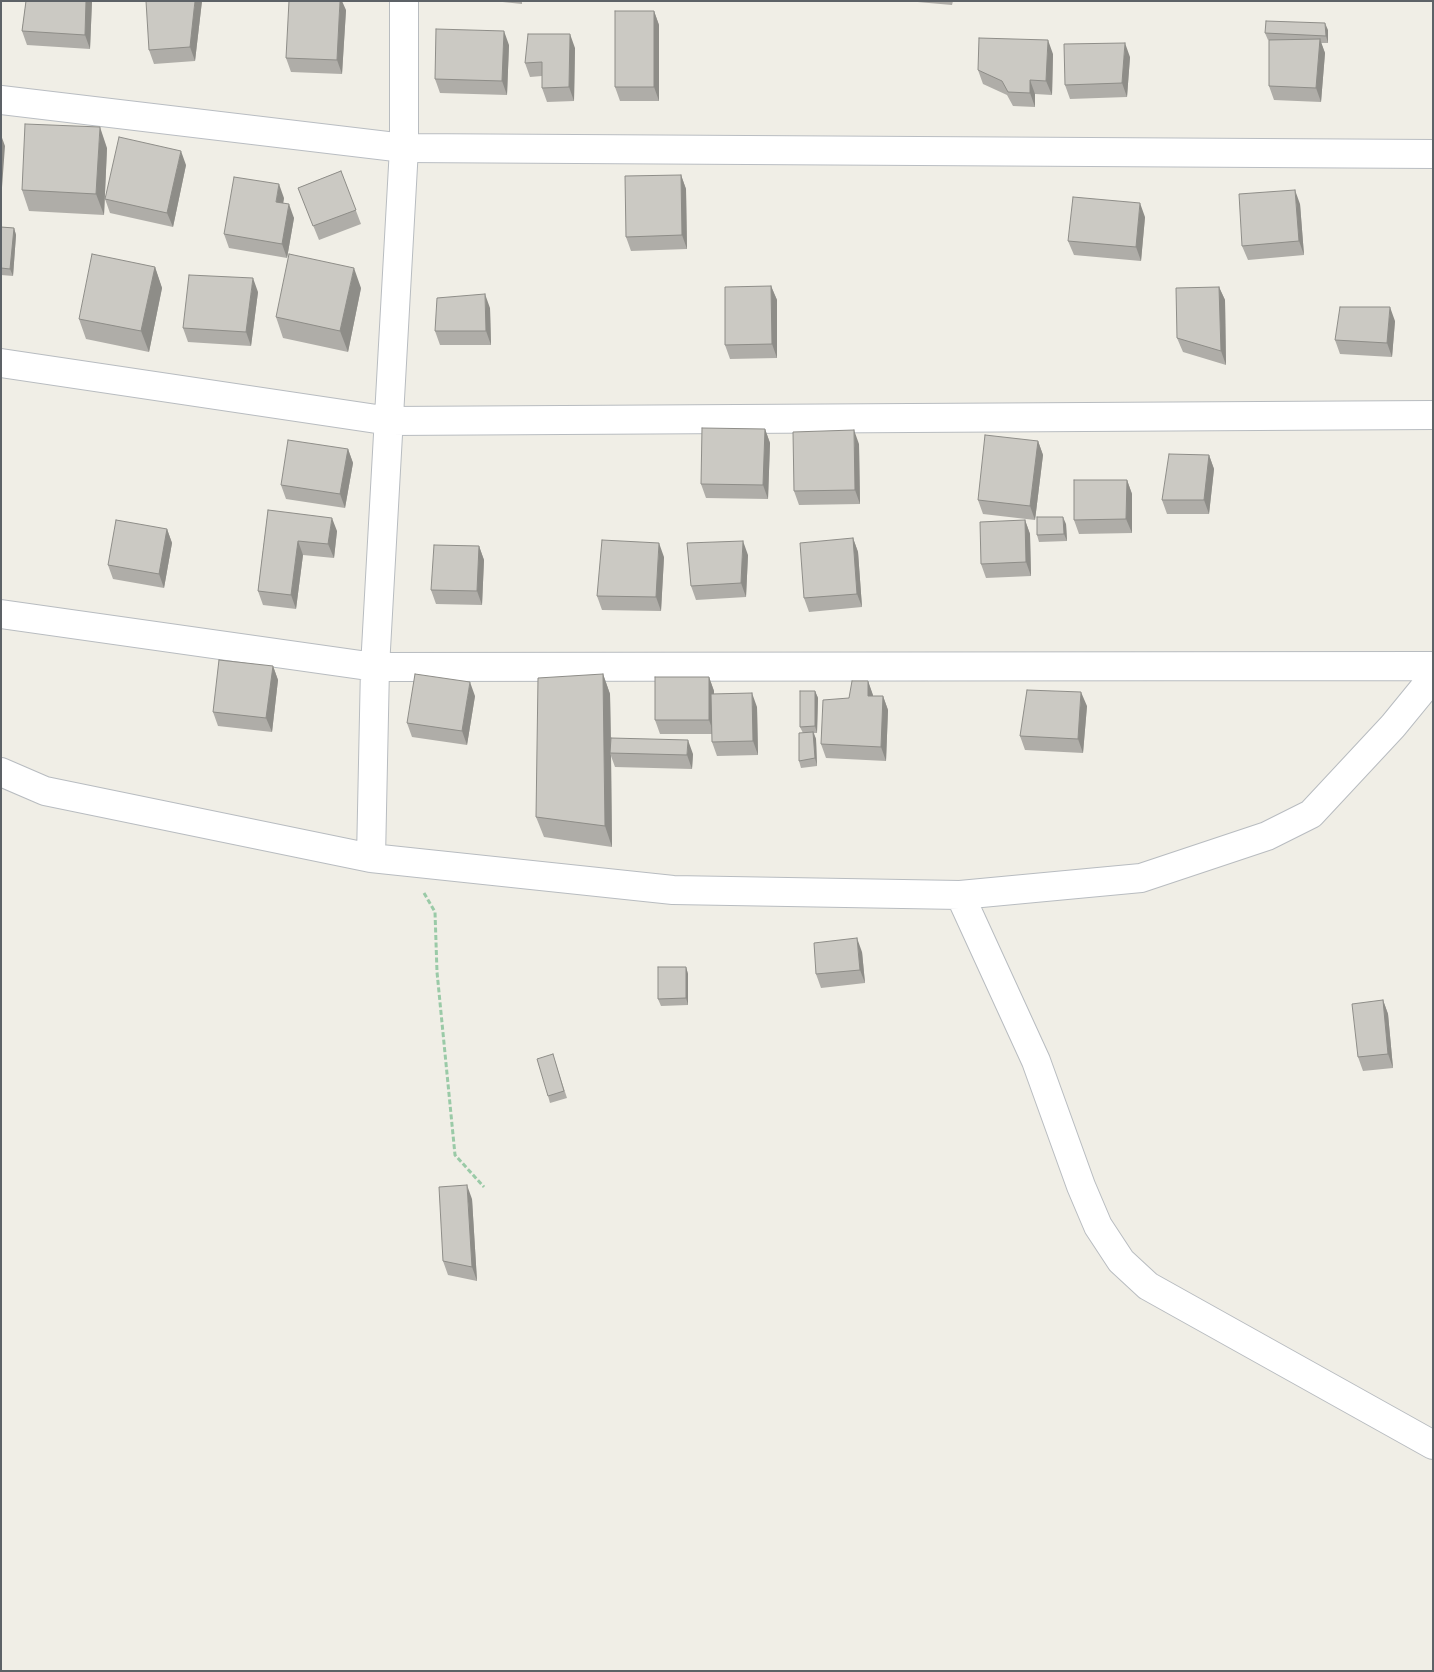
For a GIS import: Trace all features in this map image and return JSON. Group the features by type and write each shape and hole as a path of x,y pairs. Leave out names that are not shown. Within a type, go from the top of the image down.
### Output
{"street":[{"path":"371,858 375,667 404,148 404,1"},
{"path":"1,100 404,148 1433,154"},
{"path":"1,363 390,421 1433,415"},
{"path":"1,614 375,667 1433,666"},
{"path":"1,772 46,791 371,858 673,890 960,895 1142,878 1267,836 1311,814 1393,726 1433,678"},
{"path":"960,895 1036,1061 1081,1186 1098,1226 1121,1261 1148,1286 1433,1445"}],"path":[{"path":"407,862 435,912 437,972 454,1155 484,1187"}],"building":[{"path":"26,1 86,1 85,35 22,31"},
{"path":"146,1 195,1 190,47 149,50"},
{"path":"289,1 340,1 337,60 286,58"},
{"path":"615,11 654,11 654,87 615,87"},
{"path":"1266,21 1325,23 1326,36 1265,33"},
{"path":"436,29 504,31 502,81 435,79"},
{"path":"528,34 570,34 569,87 542,88 542,62 525,63"},
{"path":"979,38 1048,40 1046,81 1030,80 1030,93 1008,92 1002,81 978,70"},
{"path":"1320,39 1316,88 1269,86 1269,40"},
{"path":"1125,43 1122,83 1065,85 1064,44"},
{"path":"25,124 100,127 96,194 22,190"},
{"path":"119,137 181,151 167,213 105,199"},
{"path":"341,171 356,210 313,226 298,188"},
{"path":"681,175 682,235 626,237 625,176"},
{"path":"234,177 279,184 276,202 289,204 282,244 224,234"},
{"path":"1295,190 1299,241 1242,246 1239,194"},
{"path":"1073,197 1140,203 1136,247 1068,241"},
{"path":"1,227 14,228 10,269 1,268"},
{"path":"92,254 155,267 141,331 79,319"},
{"path":"289,254 354,268 340,331 276,317"},
{"path":"189,275 253,278 246,332 183,328"},
{"path":"771,286 772,344 725,345 725,287"},
{"path":"1219,287 1221,351 1177,338 1176,288"},
{"path":"485,294 486,331 435,331 437,298"},
{"path":"1340,307 1390,307 1387,343 1335,340"},
{"path":"702,428 765,429 763,485 701,484"},
{"path":"854,430 855,490 794,491 793,432"},
{"path":"985,435 1038,441 1030,506 978,500"},
{"path":"288,440 348,449 340,494 281,485"},
{"path":"1169,454 1209,455 1204,500 1162,500"},
{"path":"1074,480 1127,480 1126,519 1074,520"},
{"path":"268,510 332,518 328,544 298,541 291,595 258,591"},
{"path":"1037,517 1063,517 1064,534 1037,535"},
{"path":"116,520 167,529 159,574 108,565"},
{"path":"1025,520 1026,562 981,564 980,522"},
{"path":"853,538 857,594 804,598 800,543"},
{"path":"602,540 659,543 656,597 597,596"},
{"path":"743,541 741,583 691,586 687,543"},
{"path":"434,545 479,546 477,591 431,590"},
{"path":"219,660 273,666 266,718 213,712"},
{"path":"415,674 470,682 462,731 407,723"},
{"path":"603,674 605,826 536,817 538,678"},
{"path":"655,677 709,677 709,720 655,720"},
{"path":"852,681 868,681 868,696 883,696 881,747 821,744 823,700 849,698"},
{"path":"1027,690 1081,692 1078,739 1020,736"},
{"path":"800,691 815,691 815,726 800,727"},
{"path":"752,693 753,741 712,742 711,694"},
{"path":"813,732 815,758 799,761 799,733"},
{"path":"611,738 688,740 687,755 610,753"},
{"path":"857,938 860,970 816,974 814,943"},
{"path":"658,967 686,967 686,998 658,999"},
{"path":"1383,1000 1388,1054 1358,1057 1352,1004"},
{"path":"553,1054 564,1091 548,1096 537,1059"},
{"path":"467,1185 472,1267 443,1261 439,1187"}]}
